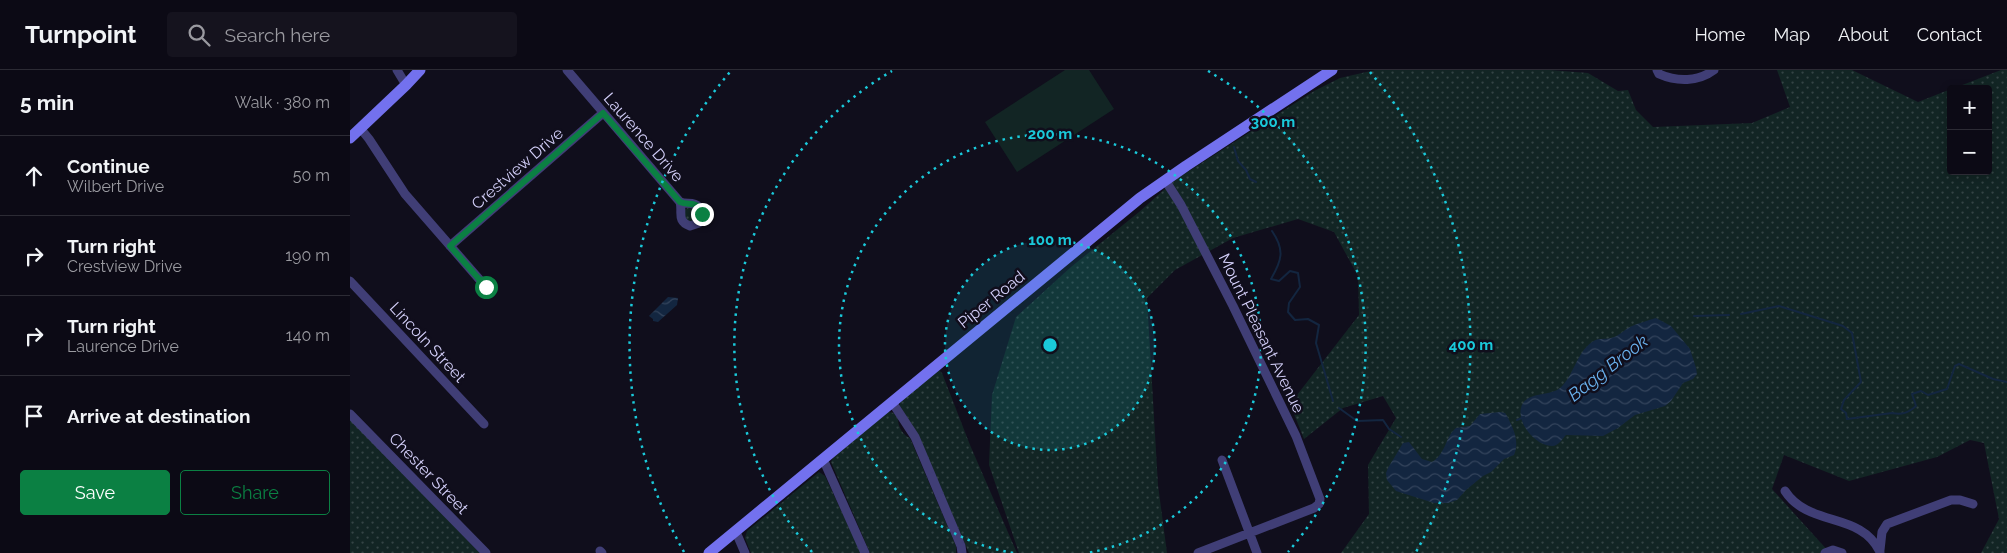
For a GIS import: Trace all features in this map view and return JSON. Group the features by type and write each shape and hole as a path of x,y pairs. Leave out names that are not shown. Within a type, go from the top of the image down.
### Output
{"main road":[{"path":"350,138 406,86 420,70"},
{"name":"Piper Road","path":"709,553 1112,221 1165,180 1332,70"}],"street":[{"path":"397,70 406,86"},
{"name":"Laurence Drive","path":"567,70 680,202"},
{"path":"1658,70 1660,74 1671,79 1695,80 1714,70"},
{"name":"Crestview Drive","path":"450,246 603,113"},
{"path":"360,128 405,194 486,287"},
{"name":"Mount Pleasant Avenue","path":"1165,180 1181,205 1216,272 1292,428 1319,495 1319,504 1312,509 1249,533"},
{"name":"Lincoln Street","path":"350,281 484,424"},
{"path":"892,402 915,438 961,546 962,553"},
{"name":"Chester Street","path":"350,414 486,553"},
{"path":"823,459 866,553"},
{"path":"1222,460 1257,553"},
{"path":"1785,491 1796,505 1809,513 1863,531 1872,538 1880,552"},
{"path":"1880,552 1882,532 1887,524 1951,500 1960,500 1973,504"},
{"path":"736,532 745,553"},
{"path":"1198,553 1249,533"},
{"path":"1825,553 1833,550 1842,553"}],"green space":[{"path":"1065,70 1089,70 1114,109 1017,172 985,122"},
{"path":"1375,70 1550,70 1588,73 1618,91 1628,90 1636,110 1653,127 1752,123 1790,107 1777,70 1852,70 1918,102 1947,91 1947,175 1992,175 1992,85 1962,85 2001,70 2007,70 2007,553 1981,553 1999,519 1984,443 1970,440 1937,457 1849,481 1784,455 1772,489 1830,553 1341,553 1369,514 1368,465 1396,418 1383,396 1343,408 1304,439 1290,404 1359,315 1358,276 1334,232 1298,219 1233,238 1175,270 1147,298 1158,485 1167,553 1019,553 989,465 992,395 1016,317 1071,267 1175,180 1314,91 1340,78"},
{"path":"688,207 697,209 698,218 691,222 686,221 684,211"},
{"path":"939,370 942,373 970,445 1017,553 969,553 917,433 900,406 900,402"},
{"path":"888,412 894,413 901,430 910,438 956,546 956,553 870,553 831,462 833,458"},
{"path":"350,418 480,553 350,553"},
{"path":"819,472 825,476 861,553 751,553 745,538 747,531"}],"water":[{"path":"668,297 678,298 677,305 658,322 653,321 649,316"},
{"path":"1656,318 1671,326 1690,349 1696,368 1697,374 1693,379 1683,383 1671,401 1665,406 1635,415 1618,428 1603,436 1566,435 1558,444 1552,446 1540,442 1529,433 1522,421 1521,414 1523,403 1527,399 1550,393 1560,388 1569,377 1582,352 1592,342 1614,337 1628,328"},
{"path":"1505,413 1513,430 1516,440 1514,455 1504,459 1491,472 1466,490 1457,500 1448,503 1434,503 1396,491 1387,480 1386,473 1388,468 1403,443 1409,442 1422,459 1432,462 1440,455 1456,428 1470,426 1480,414"}],"waterway":[{"name":"Bagg Brook","path":"1234,147 1238,161 1246,170 1250,179 1256,182"},
{"name":"Bagg Brook","path":"1272,231 1279,244 1280,260 1271,279 1279,281 1290,271 1298,273 1300,287 1289,303 1288,312 1295,320 1308,319 1319,325 1316,343 1333,401"},
{"name":"Bagg Brook","path":"1741,314 1779,306 1843,326 1852,333 1861,382 1844,400 1841,409 1846,413 1847,419 1908,412 1916,406 1912,394 1921,391 1928,395 1947,389 1955,366 1959,364 1993,379 2007,382"},
{"name":"Bagg Brook","path":"1694,316 1729,315"},
{"name":"Bagg Brook","path":"1339,408 1357,421 1383,420 1389,429 1401,437"},
{"name":"Bagg Brook","path":"1517,420 1524,417"}],"route":[{"path":"486,287 450,246 603,113 680,202 696,204 701,208 702,214"}]}
